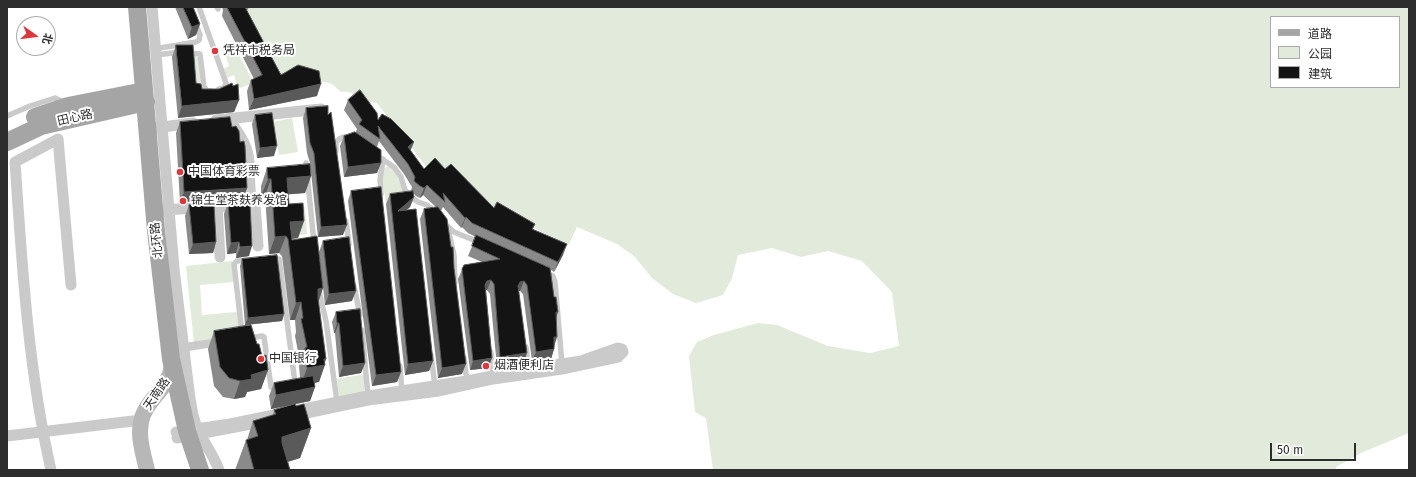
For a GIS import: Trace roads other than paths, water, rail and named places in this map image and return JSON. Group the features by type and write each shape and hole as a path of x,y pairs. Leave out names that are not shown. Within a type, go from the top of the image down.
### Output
{"main road":[{"name":"北环路","path":"127,7 140,97 148,246 167,365 200,470"},
{"name":"北环路","path":"137,7 148,53 140,97 155,128 152,187 162,210 168,274 167,365 165,385 188,433 188,470"},
{"name":"田心路","path":"7,129 68,106 140,97"},
{"name":"田心路","path":"7,142 41,126 59,122 140,97"},
{"name":"天南路","path":"140,470 135,444 133,421 139,402 167,365"},
{"name":"天南路","path":"147,470 140,434 143,415 165,385"}],"street":[{"path":"152,7 148,53 155,128 166,176 162,210 254,204"},
{"path":"155,128 323,109"},
{"path":"229,119 246,147 249,161 251,193 254,204 258,246"},
{"path":"59,122 58,140 71,285"},
{"path":"51,470 42,431 25,298 11,164 58,140"},
{"path":"152,187 166,176"},
{"path":"217,206 220,257"},
{"path":"168,274 183,348 192,411 188,433"},
{"path":"618,348 622,349 623,352 618,357 562,369 493,379 439,391 368,400 188,433 368,396 467,381 493,375 581,361 618,348"},
{"path":"7,436 133,421"},
{"path":"188,433 211,450 219,470"}],"lane":[{"path":"148,53 180,52 200,54 205,90 213,91 224,88 226,83 199,7"},
{"path":"148,53 199,40 200,35 193,16"},
{"path":"7,116 30,106 55,98 62,100 68,106"},
{"path":"337,158 336,145 340,139 347,136 358,142"},
{"path":"370,150 394,167 401,177 407,193 414,200 427,205 437,214 448,229 454,255 455,286"},
{"path":"382,198 380,180 383,159"},
{"path":"306,164 314,250"},
{"path":"414,200 414,210"},
{"path":"344,213 350,252"},
{"path":"448,229 489,247"},
{"path":"243,339 263,336 271,388 274,390 293,386 295,383 292,355 279,259 276,257 260,258"},
{"path":"233,338 241,337 242,334 234,264 237,260 252,259"},
{"path":"536,269 553,276 555,282 562,364"},
{"path":"353,276 360,316 368,396"},
{"path":"318,287 326,322 338,402"},
{"path":"525,339 529,369"},
{"path":"183,348 226,340"},
{"path":"183,348 220,343"},
{"path":"490,346 493,375"},
{"path":"430,347 434,386"},
{"path":"464,351 467,381"},
{"path":"267,359 292,355"},
{"path":"399,359 402,391"}],"place":[{"name":"凭祥市税务局","path":"215,51"},
{"name":"中国体育彩票","path":"180,172"},
{"name":"锦生堂茶麸养发馆","path":"183,201"},
{"name":"中国银行","path":"261,359"},
{"name":"烟酒便利店","path":"486,366"}]}
